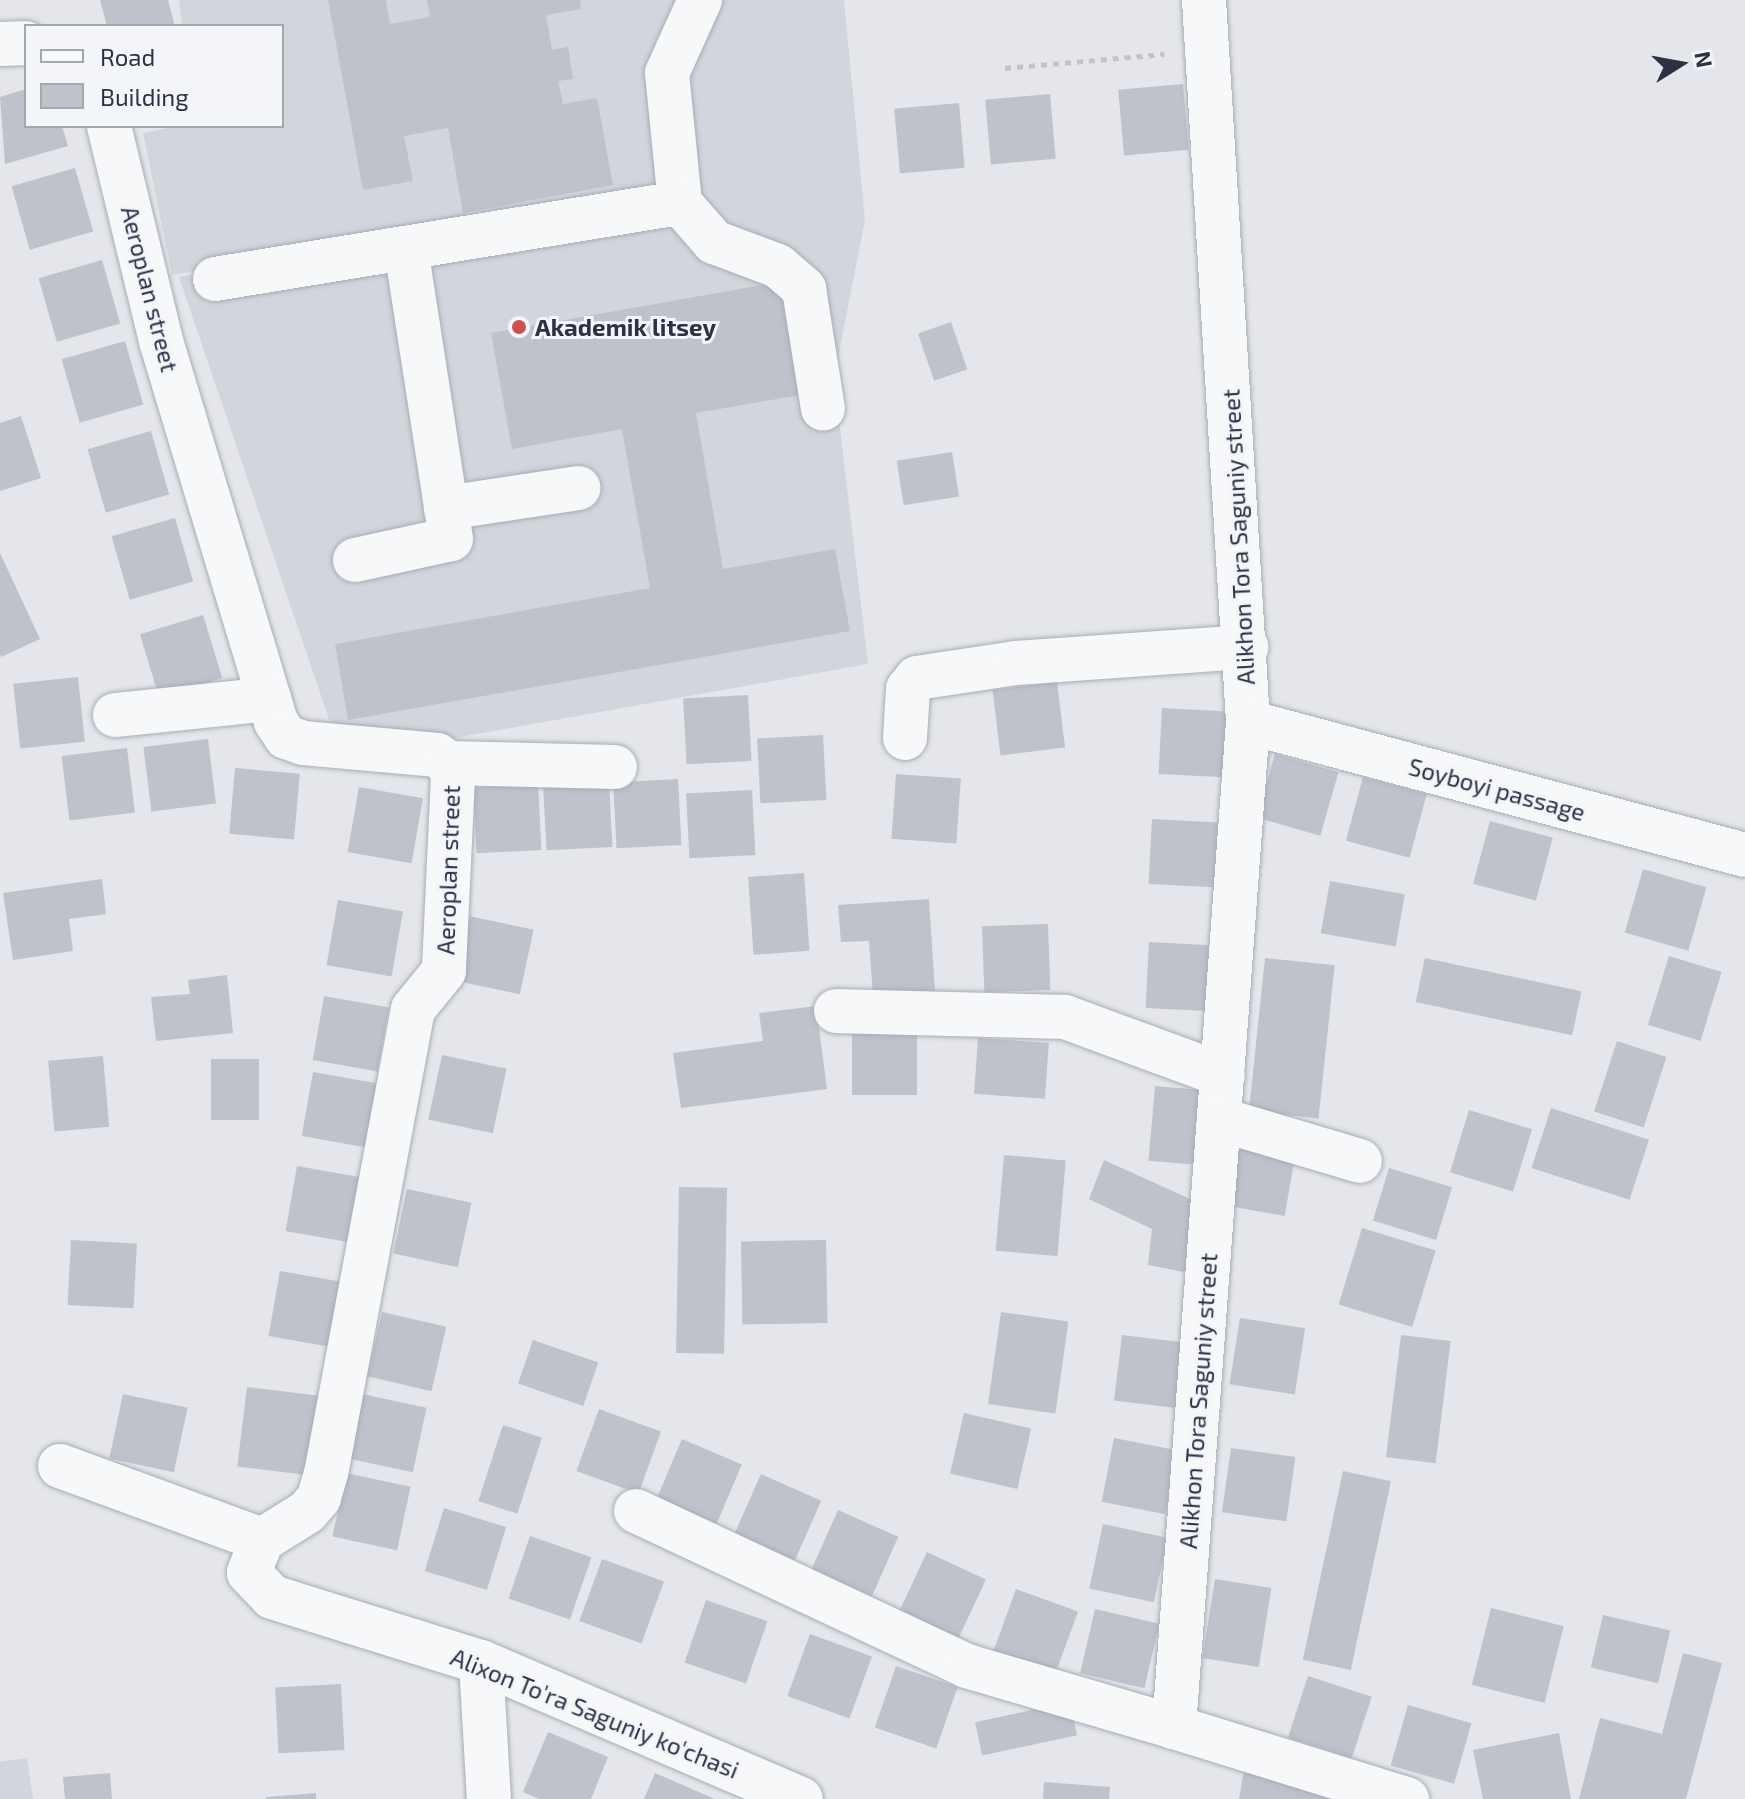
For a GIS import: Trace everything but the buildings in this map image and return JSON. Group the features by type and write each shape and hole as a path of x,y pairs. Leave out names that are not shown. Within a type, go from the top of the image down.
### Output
{"street":[{"path":"700,0 667,73 680,203 714,242 778,266 804,289 823,409"},
{"name":"Alikhon Tora Saguniy street","path":"1174,1727 1248,722 1246,647 1204,0"},
{"path":"0,44 24,43"},
{"name":"Aeroplan street","path":"109,128 161,341 269,699 286,737 303,743 437,755 449,763 453,777 444,971 413,1009 326,1473 319,1498 307,1512 262,1540"},
{"path":"215,279 680,203"},
{"path":"355,560 451,539 406,248"},
{"path":"446,508 579,488"},
{"path":"905,738 908,689 917,678 1016,663 1246,647"},
{"path":"115,715 269,699"},
{"name":"Soyboyi passage","path":"1248,722 1745,855"},
{"path":"449,763 615,767"},
{"path":"836,1011 1065,1017 1223,1075"},
{"path":"1219,1119 1360,1161"},
{"path":"60,1466 262,1540"},
{"path":"636,1511 967,1666 1407,1799"},
{"name":"Alixon To'ra Saguniy ko'chasi","path":"262,1540 249,1573 272,1597 481,1662 801,1799"},
{"path":"481,1662 489,1799"}],"path":[{"path":"1005,68 1208,50"}],"shaded area":[{"name":"Akademik litsey","path":"179,0 844,0 865,220 834,378 868,664 443,740 333,731 179,277 434,230 172,275 143,133 168,128 284,128 284,24 182,24"},
{"path":"27,1758 33,1799 0,1799 0,1762"}],"place":[{"name":"Akademik litsey","path":"519,327"}]}
